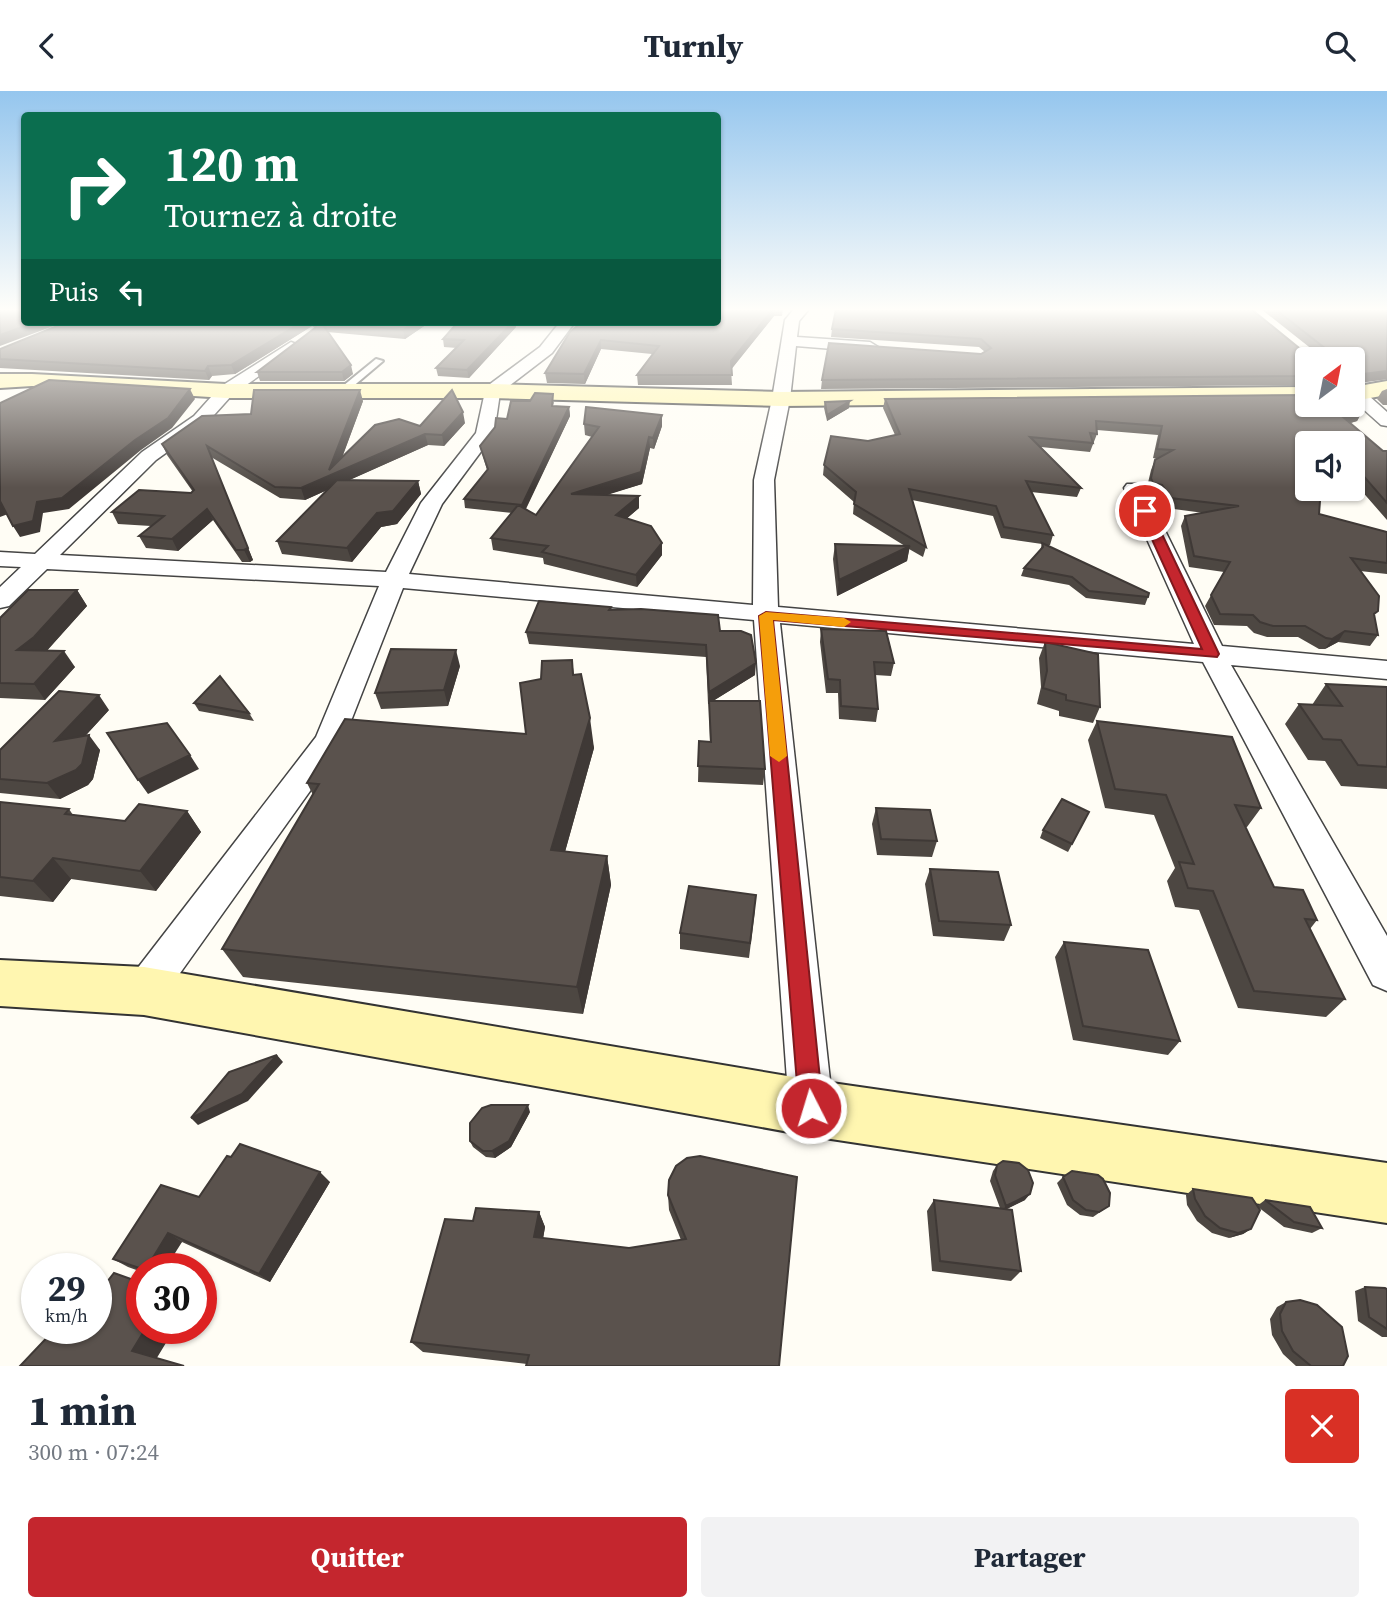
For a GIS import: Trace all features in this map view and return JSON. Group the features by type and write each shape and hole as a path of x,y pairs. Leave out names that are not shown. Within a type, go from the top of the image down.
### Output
{"main road":[{"path":"0,381 32,380 226,391 492,391 781,399 1295,394"},
{"path":"1365,391 1387,388"},
{"path":"0,983 144,991 811,1108 1387,1193"}],"street":[{"path":"0,601 149,456 200,420 226,391 262,368"},
{"path":"144,991 329,741 394,580 432,503 485,434 492,391 522,368"},
{"path":"786,368 764,480 766,616 811,1108"},
{"path":"1365,402 1387,421"},
{"path":"1134,488 1212,654 1387,973"},
{"path":"0,559 394,580 766,616 1387,670"}],"lane":[{"path":"341,392 370,368"}],"building":[{"path":"162,368 206,368 205,371"},
{"path":"262,368 346,368 342,372 257,372"},
{"path":"548,368 587,368 584,374 545,373"},
{"path":"642,368 732,368 732,375 637,375"},
{"path":"824,368 1295,368 1295,376 822,380"},
{"path":"1365,368 1387,368 1387,371 1365,374"},
{"path":"49,380 190,389 168,418 135,440 62,498 37,502 33,521 13,526 0,504 0,403"},
{"path":"254,390 360,390 329,470 375,425 399,419 420,426 452,390 463,412 442,435 425,434 301,488 275,487 207,446 248,548 244,550 236,550 207,509 172,539 139,536 164,516 112,512 139,490 191,493 194,490 162,444 202,416 251,414"},
{"path":"535,393 553,394 552,406 569,407 522,505 464,499 488,469 480,446 495,427 496,418 507,419 511,401 530,401"},
{"path":"1295,395 1295,417 1343,417 1359,431 1295,431 1295,501 1320,501 1319,514 1387,532 1387,563 1351,558 1379,596 1378,611 1374,614 1378,635 1345,631 1332,639 1305,626 1273,626 1260,622 1253,615 1220,614 1211,595 1230,562 1194,556 1185,516 1239,506 1170,498 1162,485 1153,483 1151,478 1155,460 1173,450 1157,449 1162,426 1096,421 1097,434 1090,433 1093,443 1030,437 1081,488 1026,481 1053,535 1004,527 996,506 909,489 926,547 854,504 856,492 824,465 831,436 868,441 900,434 885,399"},
{"path":"850,401 827,415 825,402"},
{"path":"586,407 662,415 653,438 649,437 641,472 571,494 639,496 616,515 651,526 662,543 636,575 542,552 548,546 491,538 518,505 536,515 599,427 584,424"},
{"path":"1365,436 1383,451 1387,451 1387,503 1365,478"},
{"path":"337,480 418,481 393,511 377,513 347,548 277,541"},
{"path":"1042,543 1149,593 1148,597 1089,591 1072,577 1024,568 1043,547"},
{"path":"835,544 910,546 839,580"},
{"path":"28,590 77,590 34,637 17,650 64,651 34,684 0,683 0,618"},
{"path":"539,601 611,607 609,610 641,609 718,615 720,631 741,631 751,635 756,663 709,692 706,645 526,632"},
{"path":"821,629 886,631 894,663 874,662 878,709 841,706 840,680 828,679"},
{"path":"1045,642 1098,654 1100,707 1066,700 1066,695 1043,688 1047,671"},
{"path":"391,649 456,650 444,690 375,693"},
{"path":"572,660 573,675 581,674 590,718 551,850 607,856 577,987 222,949 319,784 307,783 345,719 526,734 520,683 541,679 542,661"},
{"path":"220,676 249,713 194,703"},
{"path":"1326,684 1387,687 1387,767 1358,765 1341,740 1323,739 1299,704 1342,706"},
{"path":"59,691 99,695 55,741 89,735 82,764 76,770 47,783 0,779 0,750"},
{"path":"709,701 760,701 765,769 698,766 699,741 711,742"},
{"path":"1097,721 1232,737 1261,808 1235,805 1274,887 1303,890 1317,920 1305,919 1345,999 1254,991 1213,891 1188,888 1179,862 1194,864 1166,795 1115,789"},
{"path":"167,723 190,755 138,780 107,733"},
{"path":"1062,799 1089,812 1072,844 1043,830"},
{"path":"0,802 69,809 65,814 125,821 139,804 187,811 140,871 53,858 33,881 0,877"},
{"path":"876,808 930,810 937,841 881,839"},
{"path":"930,869 998,872 1011,925 939,921"},
{"path":"689,886 756,895 750,943 680,933"},
{"path":"1064,942 1148,950 1180,1041 1083,1026"},
{"path":"277,1055 242,1094 191,1118 229,1072"},
{"path":"491,1105 528,1105 509,1141 492,1151 483,1151 470,1141 470,1123 482,1108"},
{"path":"240,1144 320,1172 259,1274 168,1233 156,1253 126,1253 126,1263 113,1259 161,1185 199,1197 227,1156 231,1157"},
{"path":"700,1156 797,1177 779,1366 526,1366 529,1355 411,1342 445,1219 473,1221 476,1208 539,1212 534,1237 629,1248 686,1239 668,1195 669,1180 676,1166 687,1158"},
{"path":"1003,1161 1019,1163 1028,1170 1033,1183 1030,1194 1006,1206 995,1175 997,1165"},
{"path":"1072,1171 1098,1175 1103,1179 1110,1193 1109,1206 1099,1212 1086,1210 1073,1200 1063,1177"},
{"path":"1193,1189 1252,1198 1260,1210 1251,1229 1238,1233 1220,1228 1205,1216 1195,1199"},
{"path":"934,1200 1012,1210 1021,1271 940,1261"},
{"path":"1265,1200 1310,1207 1322,1228 1294,1222"},
{"path":"114,1273 126,1277 126,1344 136,1344 132,1351 184,1366 20,1366 41,1344 112,1344"},
{"path":"1365,1287 1387,1289 1387,1329 1369,1317"},
{"path":"1300,1300 1317,1305 1342,1327 1348,1356 1343,1366 1311,1366 1293,1351 1282,1331 1280,1314 1286,1302"}],"slow traffic":[{"path":"779,756 766,616 844,622"}],"route":[{"path":"811,1108 766,616 1212,654 1145,511"}]}
